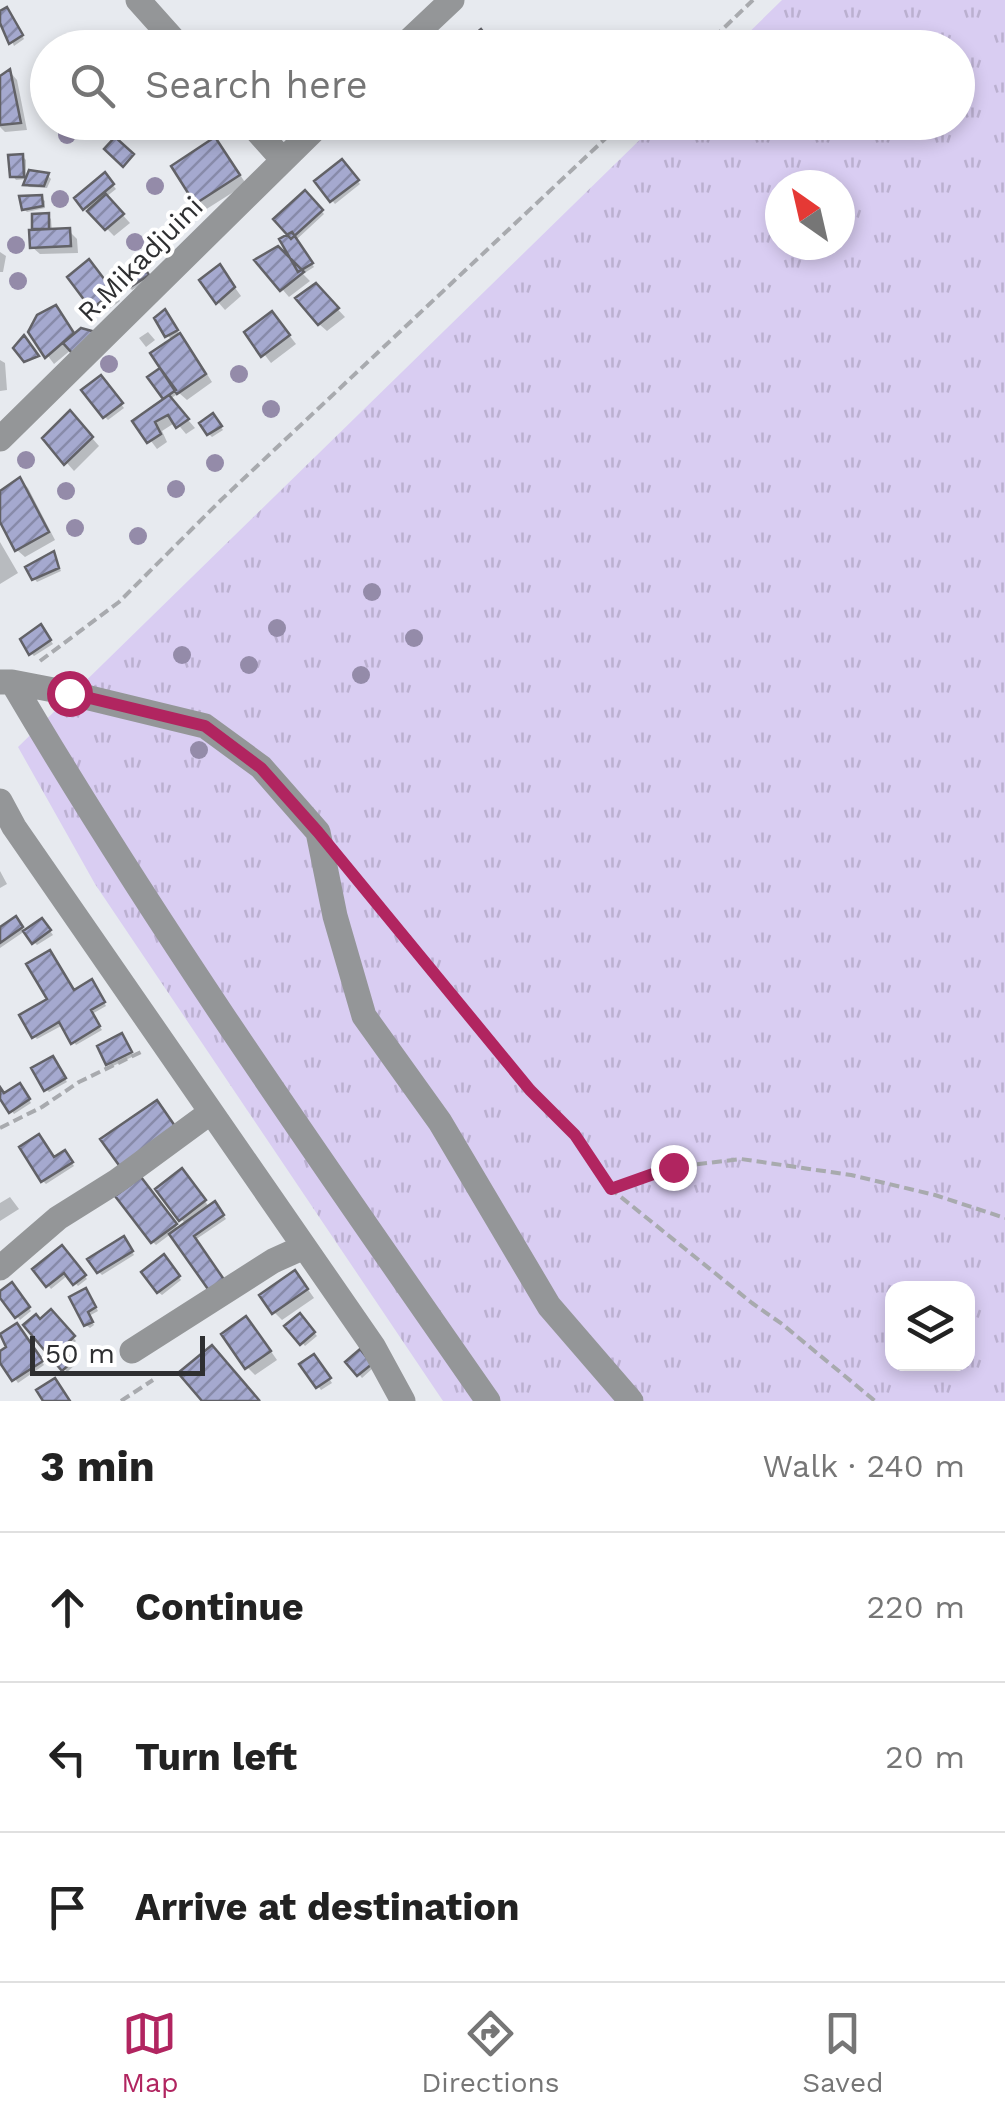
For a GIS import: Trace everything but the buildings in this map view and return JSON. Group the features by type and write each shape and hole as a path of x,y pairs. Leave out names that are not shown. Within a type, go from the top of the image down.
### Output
{"street":[{"path":"138,0 165,30"},
{"path":"421,30 452,0"},
{"path":"265,140 283,160"},
{"name":"R.Mikadjuini","path":"0,440 304,140"},
{"path":"6,682 136,884 488,1401"},
{"path":"6,682 205,726 261,768 318,832 335,916 364,1016 440,1122 549,1306 631,1401"},
{"path":"0,802 373,1346 403,1401"},
{"path":"0,1268 58,1218 117,1182 211,1112"},
{"path":"132,1350 261,1269 304,1247"}],"path":[{"path":"721,30 752,0"},
{"path":"6,682 119,602 221,500 604,140"},
{"path":"346,868 530,1090 575,1135 611,1189 874,1401"},
{"path":"0,1128 79,1082 161,1042"},
{"path":"611,1189 673,1167 742,1159 935,1194 1005,1218"},
{"path":"121,1401 153,1380"}],"green space":[{"path":"782,0 1005,0 1005,1401 443,1401 95,884 18,747 640,140 975,140 975,30 751,30"}],"route":[{"path":"69,693 205,726 261,768 530,1090 575,1135 611,1189 673,1167"}]}
